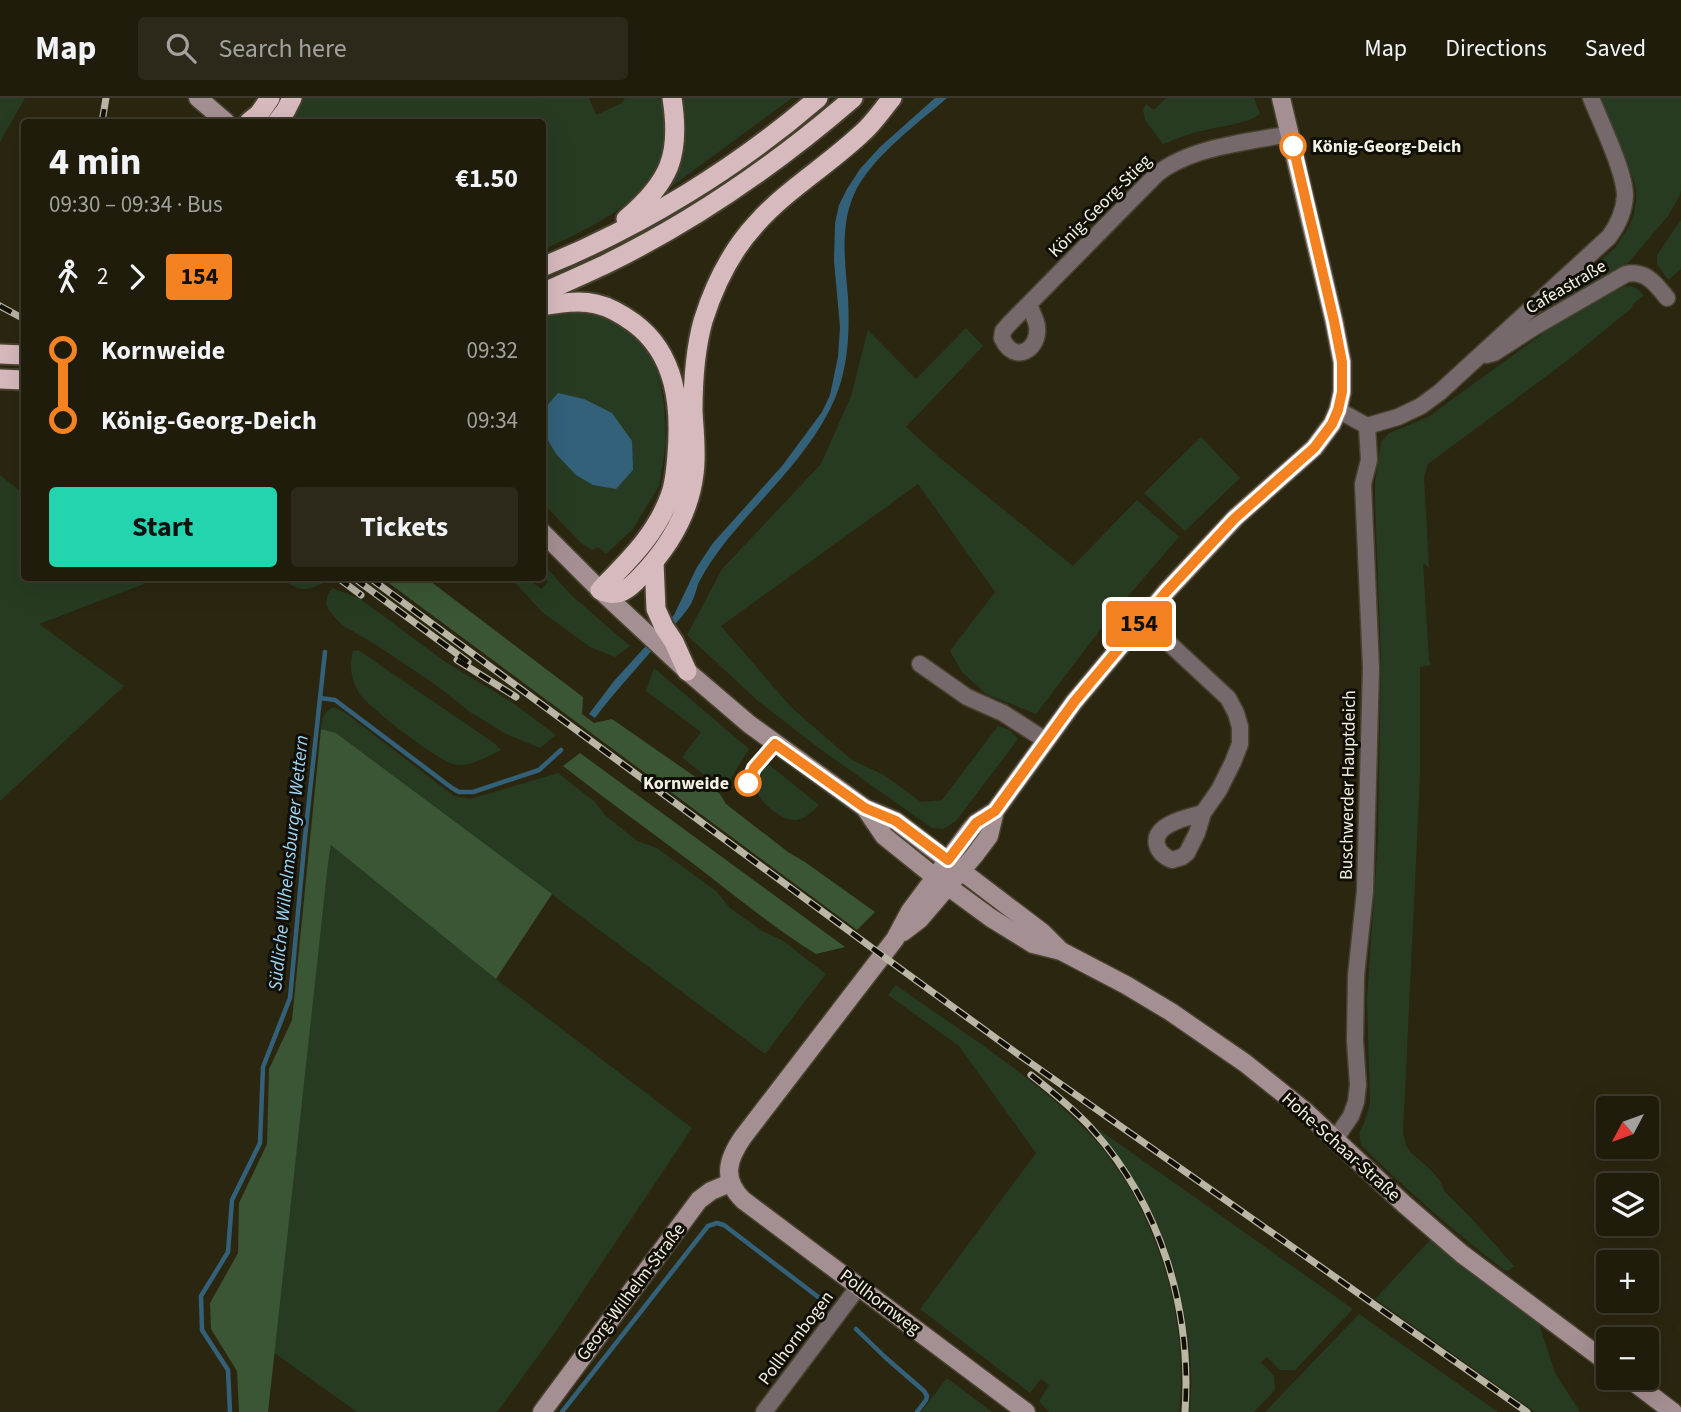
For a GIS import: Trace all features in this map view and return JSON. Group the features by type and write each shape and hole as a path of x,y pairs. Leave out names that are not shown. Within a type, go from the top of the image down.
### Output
{"highway":[{"path":"253,119 270,98"},
{"path":"598,242 641,206 660,185 674,145 672,98"},
{"path":"546,265 598,242 652,213 719,172 818,98"},
{"path":"546,291 628,253 726,194 797,144 853,98"},
{"path":"546,305 596,304 624,316 652,340 663,355 674,384 679,433 676,470 670,496 646,541 600,590 613,594 623,592 653,562 679,525 691,492 695,456 695,362 702,323 717,284 740,243 756,223 863,133 892,98"},
{"path":"0,354 21,355"},
{"path":"0,379 21,380"},
{"path":"653,562 655,629 687,671"}],"main road":[{"path":"198,98 222,119"},
{"path":"732,1187 731,1161 737,1146 895,939 911,911 942,883 955,866 976,823 995,811 1074,702 1216,537 1314,448 1332,424 1342,392 1342,362 1282,98"},
{"path":"546,535 600,590 655,629"},
{"path":"687,671 748,724 865,808 896,821 955,866"},
{"path":"865,808 884,836 942,883"},
{"name":"Hohe-Schaar-Straße","path":"955,866 1043,933 1061,951"},
{"name":"Hohe-Schaar-Straße","path":"942,883 990,918 1033,944 1061,951 1126,985 1204,1035 1276,1088 1336,1138 1452,1247 1596,1354"},
{"name":"Pollhornweg","path":"732,1187 743,1200 1026,1412"},
{"name":"Georg-Wilhelm-Straße","path":"542,1412 699,1200 711,1191 732,1187"},
{"path":"1644,1390 1673,1412"}],"street":[{"path":"1338,410 1367,426 1398,417 1421,406 1480,356 1609,237 1617,226 1625,193 1591,98"},
{"name":"König-Georg-Stieg","path":"1028,304 1169,164 1197,153 1290,134"},
{"name":"Cafeastraße","path":"1480,356 1494,353 1626,274 1640,273 1653,280 1667,298"},
{"name":"Buschwerder Hauptdeich","path":"1336,1138 1351,1116 1358,1084 1355,1041 1356,976 1365,891 1371,668 1363,484 1369,460 1367,426"},
{"path":"1143,619 1228,698 1239,720 1240,744 1219,790 1203,813"},
{"path":"920,664 967,697 1003,713 1045,740"},
{"name":"Pollhornbogen","path":"764,1412 859,1286"}],"green space":[{"path":"0,98 25,98 0,142"},
{"path":"299,98 589,98 596,115 622,103 625,98 658,98 665,102 666,145 661,164 636,196 599,222 546,249 546,119 293,119"},
{"path":"683,98 792,98 667,190 684,145 686,122"},
{"path":"1166,98 1254,98 1260,114 1241,123 1195,133 1163,144 1145,120 1143,110 1146,104 1154,110"},
{"path":"1601,98 1681,98 1681,191 1668,216 1628,263 1548,310 1546,308 1615,248 1630,225 1634,213 1636,189"},
{"path":"1681,220 1681,269 1668,280 1657,264 1657,255"},
{"path":"1626,286 1636,288 1643,296 1633,307 1568,360 1428,464 1424,477 1429,568 1423,563 1431,665 1420,667 1420,777 1403,1133 1411,1153 1430,1169 1445,1192 1514,1266 1504,1270 1395,1178 1361,1145 1359,1134 1370,1103 1367,999 1378,840 1381,658 1375,483 1381,442 1389,433 1428,417 1549,329"},
{"path":"591,313 612,319 641,342 657,365 664,404 666,443 659,486 633,529 606,554 598,547 592,550 581,543 546,506 546,437 556,454 558,393 546,407 546,315"},
{"path":"966,328 983,346 906,427 1073,566 1137,500 1179,537 1106,622 1036,714 986,694 962,672 950,651 995,592 918,484 721,626 791,707 852,760 884,775 921,802 942,800 998,726 1010,730 1018,739 956,821 943,829 932,828 820,749 758,701 687,635 722,569 821,464 851,396 868,330 916,379"},
{"path":"1201,437 1240,478 1185,531 1144,493"},
{"path":"0,475 21,492 21,581 140,581 144,584 39,624 124,686 0,801"},
{"path":"546,567 572,596 630,646 615,657 590,647 542,612 514,581 531,581 541,589 548,582"},
{"path":"285,581 324,582 306,589"},
{"path":"386,581 430,581 583,697 582,714 594,723 612,719 720,794 726,804 788,852 875,912 857,930"},
{"path":"332,588 359,598 444,661 513,703 556,735 540,748 506,734 470,712 436,685 342,625 326,604"},
{"path":"358,650 501,750 475,762 458,765 442,759 416,742 359,693 351,667 353,651"},
{"path":"654,668 749,749 726,786 708,778 682,757 701,732 646,691"},
{"path":"334,707 454,796 470,799 558,773 595,802 605,815 637,841 657,848 716,891 730,908 764,932 782,940 826,974 765,1054 336,733 321,729 324,715"},
{"path":"321,729 336,733 552,894 496,979 331,845 268,1412 239,1412 237,1371 211,1329 210,1303 238,1253 239,1203 267,1144 269,1069 292,1020"},
{"path":"580,753 845,947 816,954 768,921 563,766"},
{"path":"767,763 819,805 805,817 796,820 776,813 762,801 755,787 757,774"},
{"path":"332,844 496,979 692,1128 557,1330 497,1412 357,1412 273,1352"},
{"path":"896,985 1027,1078 1052,1099 1098,1143 1123,1177 1151,1231 1170,1290 1180,1351 1179,1412 1049,1412 1039,1401 1049,1385 1041,1379 1030,1393 920,1309 1036,1153 959,1046 888,995"},
{"path":"1091,1124 1353,1309 1295,1370 1280,1370 1267,1357 1261,1362 1274,1376 1275,1390 1254,1412 1189,1412 1190,1351 1182,1302 1166,1247 1142,1194 1110,1146"},
{"path":"1431,1239 1539,1324 1555,1373 1580,1412 1535,1412 1375,1299"},
{"path":"1359,1314 1498,1412 1265,1412"},
{"path":"947,1378 992,1412 921,1412"}],"water":[{"path":"935,98 947,98 875,163 851,201 845,228 848,341 844,370 829,411 795,462 715,556 684,614 595,718 589,714 614,681 674,615 697,567 713,543 782,466 822,412 830,395 838,357 840,327 834,261 835,223 839,205 860,169 880,147"},
{"path":"558,393 584,399 612,413 632,441 633,470 616,489 593,485 576,475 556,454 546,437 546,407"}],"waterway":[{"name":"Südliche Wilhelmsburger Wettern","path":"230,1412 228,1370 202,1330 201,1296 228,1252 232,1200 260,1143 263,1067 290,998 325,652"},
{"name":"Südliche Wilhelmsburger Wettern","path":"320,698 335,700 459,792 473,792 539,770 561,750"},
{"path":"562,1412 708,1226 717,1223 724,1225 826,1303"},
{"path":"856,1329 924,1391 926,1400 917,1412"}],"railway":[{"path":"102,119 106,98"},
{"path":"0,306 21,317"},
{"path":"342,581 361,595"},
{"path":"358,581 468,662"},
{"path":"374,581 1015,1052 1527,1412"},
{"path":"457,660 516,697"},
{"path":"1031,1075 1092,1129 1137,1191 1154,1225 1177,1297 1186,1373 1185,1412"}],"bus line":[{"name":"154","path":"748,783 754,768 775,744 865,808 896,821 948,860 976,823 995,811 1074,702 1166,592 1234,519 1314,448 1332,424 1338,410 1343,376 1334,321 1293,146"}],"place":[{"name":"König-Georg-Deich","path":"1293,146"},
{"name":"Kornweide","path":"748,783"}]}
